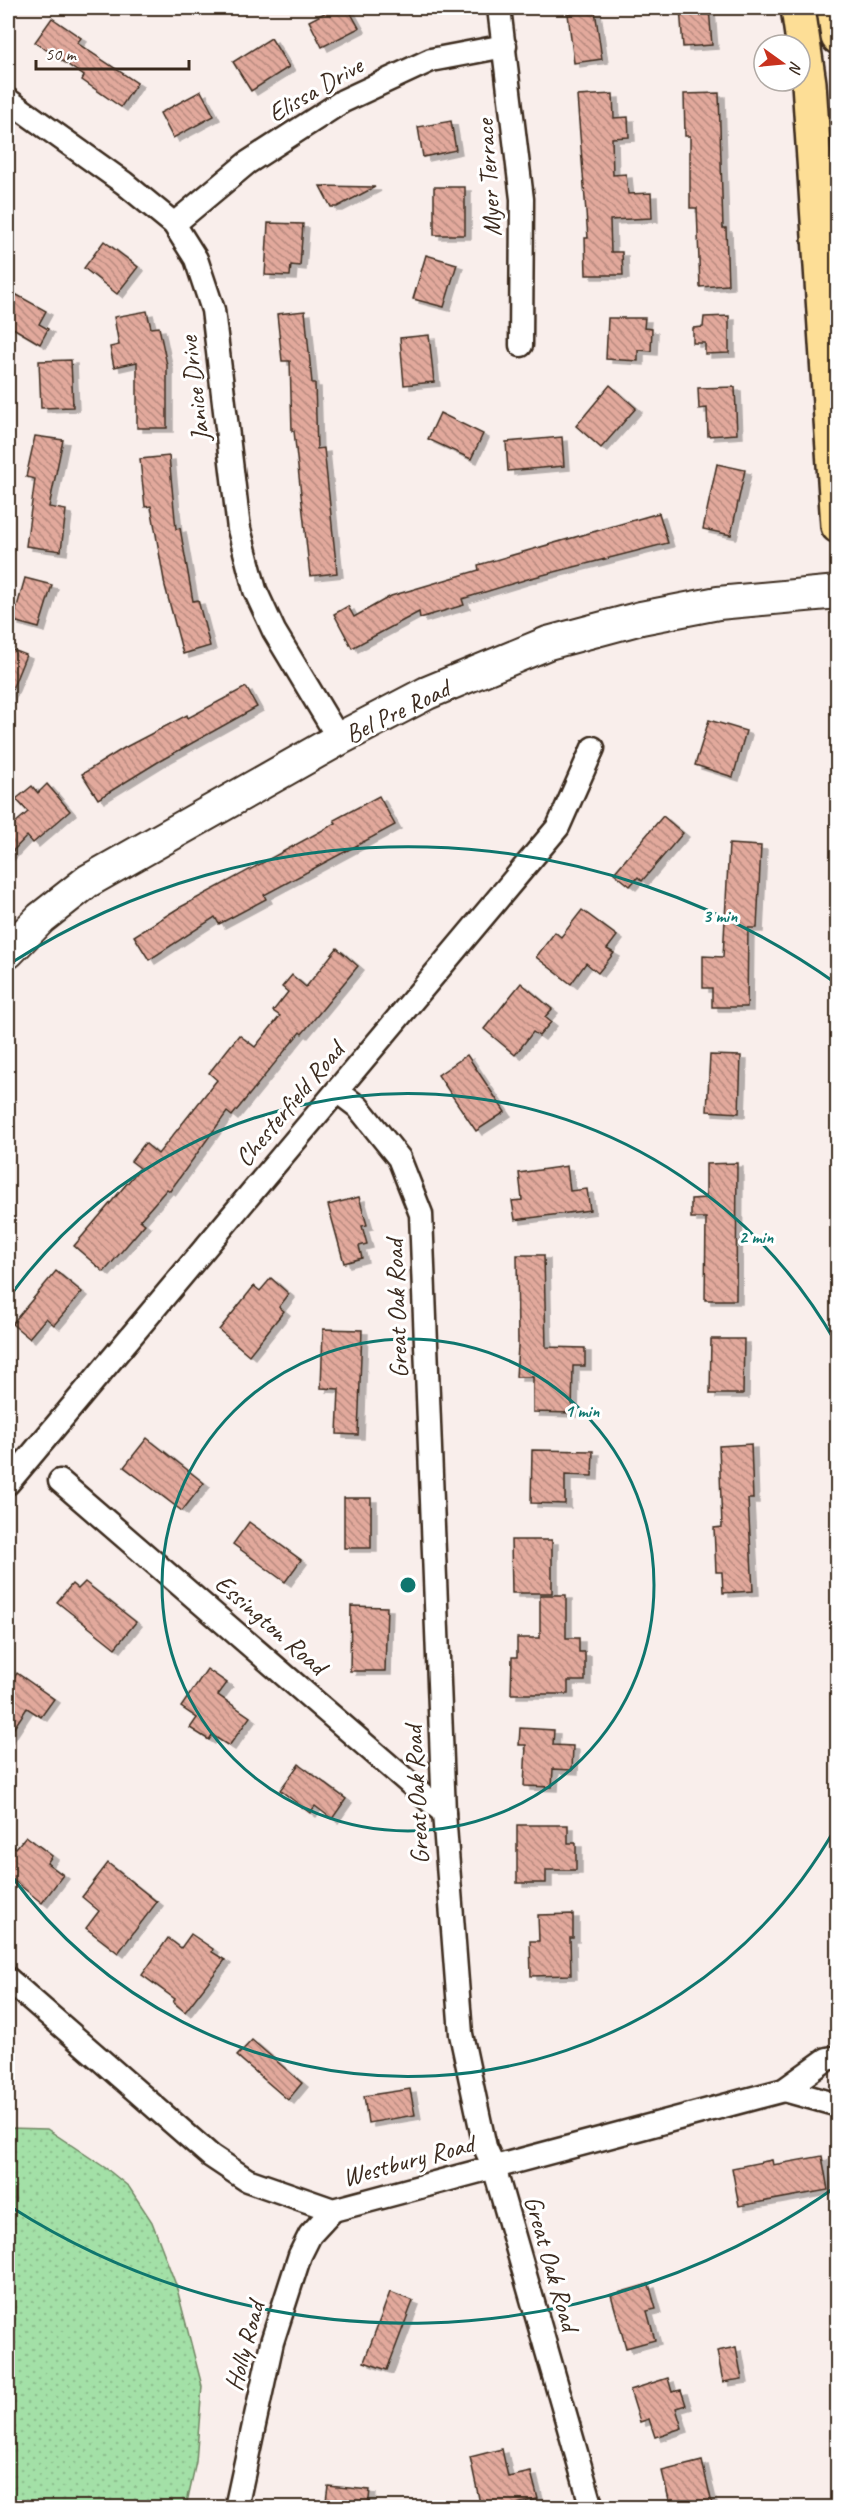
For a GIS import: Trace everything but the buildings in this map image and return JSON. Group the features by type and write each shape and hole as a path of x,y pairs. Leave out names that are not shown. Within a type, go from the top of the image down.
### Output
{"main road":[{"path":"798,8 810,94 837,526"},
{"path":"834,8 837,37"},
{"name":"Bel Pre Road","path":"8,952 41,918 88,881 339,739 427,693 548,644 641,618 718,603 837,592"}],"street":[{"name":"Myer Terrace","path":"499,8 522,199 521,345"},
{"name":"Elissa Drive","path":"174,224 247,164 343,101 431,60 505,46"},
{"name":"Janice Drive","path":"8,100 124,183 174,224 196,259 213,310 239,529 255,590 274,631 339,739"},
{"name":"Chesterfield Road","path":"8,1483 558,827 593,748"},
{"name":"Great Oak Road","path":"337,1091 358,1107 399,1158 421,1214 444,1813 461,2034 485,2147 494,2167 592,2508"},
{"name":"Essington Road","path":"60,1481 444,1813"},
{"name":"Westbury Road","path":"8,1979 211,2156 247,2180 333,2210 784,2090 827,2059 837,2057"},
{"path":"784,2090 837,2105"},
{"name":"Holly Road","path":"236,2508 272,2342 300,2255 310,2235 333,2210"}],"green space":[{"path":"8,2128 47,2129 107,2169 129,2187 152,2222 176,2285 202,2386 196,2462 186,2507 8,2507"}]}
